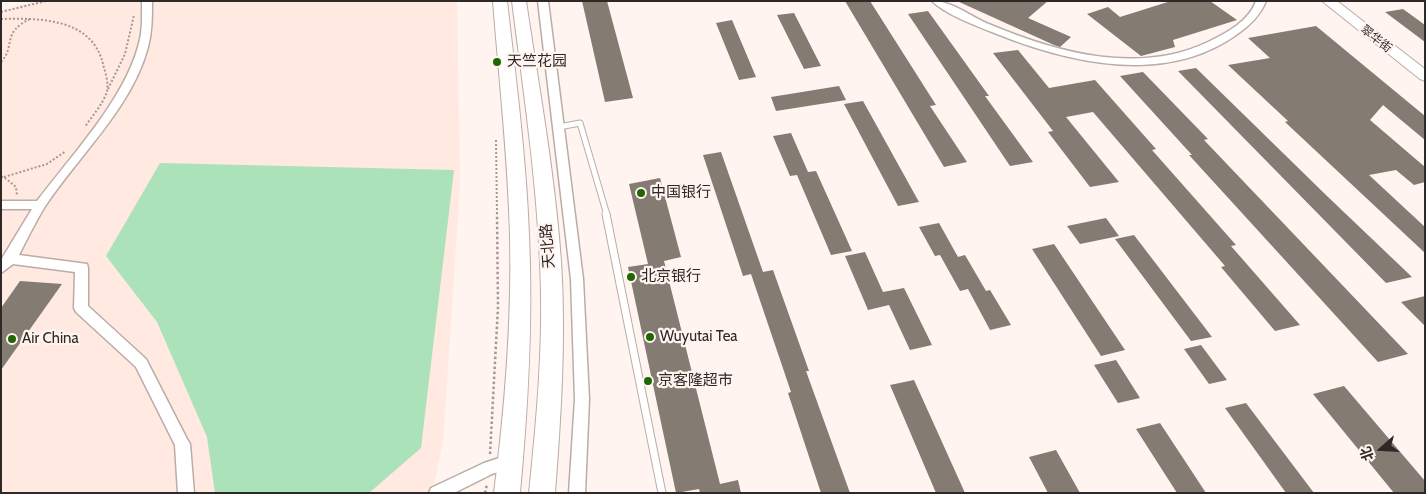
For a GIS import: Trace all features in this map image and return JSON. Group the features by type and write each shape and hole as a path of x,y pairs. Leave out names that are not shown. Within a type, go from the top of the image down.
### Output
{"main road":[{"name":"天北路","path":"500,1 519,228 520,304 511,461 507,493"},
{"name":"天北路","path":"519,1 544,194 552,300 547,438 542,493"}],"street":[{"path":"147,1 147,28 132,75 107,118 40,205 5,264 82,268 81,308 141,363 182,444 186,493"},
{"path":"543,1 577,279 582,399 577,493"},
{"path":"936,1 986,27 1032,45 1059,53 1130,62 1188,55 1211,46 1234,32 1259,10 1262,1"},
{"name":"翠华街","path":"1328,1 1425,76"},
{"path":"1,205 40,205"},
{"path":"437,493 489,468 511,461"}],"lane":[{"path":"559,127 580,123 604,202 662,493"}],"path":[{"path":"1,12 46,1"},
{"path":"81,133 124,61 132,31 134,13"},
{"path":"1,18 57,20 79,29 96,45 104,60 107,90"},
{"path":"1,62 7,58 10,36 23,23 32,18"},
{"path":"485,493 489,468 498,307 496,132"},
{"path":"3,177 47,164 65,152 70,146"},
{"path":"3,177 16,187 18,204"}],"shaded area":[{"path":"37,1 457,1 460,184 443,442 432,493 1,493 1,10"}],"green space":[{"path":"160,163 454,170 421,448 369,493 215,493 207,437 157,322 106,256"}],"building":[{"path":"582,1 607,1 633,98 605,102"},
{"path":"845,1 870,1 936,105 930,106 967,162 944,167"},
{"path":"957,1 1048,1 1028,18 1071,37 1060,47"},
{"path":"1171,1 1210,1 1237,20 1173,40 1175,47 1141,56 1087,14 1108,7 1120,17"},
{"path":"1403,9 1425,25 1425,42 1385,12"},
{"path":"928,11 989,96 985,96 1033,162 1010,166 908,14"},
{"path":"794,13 821,66 804,69 777,15"},
{"path":"732,20 756,77 739,80 716,23"},
{"path":"1316,26 1425,116 1425,140 1383,105 1370,120 1425,167 1425,182 1414,185 1396,170 1369,175 1425,227 1425,253 1285,122 1288,121 1228,65 1270,58 1248,38"},
{"path":"1018,50 1049,88 1095,80 1156,149 1152,150 1236,245 1231,246 1300,325 1275,331 1221,267 1225,266 1093,112 1066,117 1119,182 1090,187 1048,132 1053,131 993,53"},
{"path":"1196,68 1412,277 1386,283 1178,71"},
{"path":"1143,72 1208,139 1204,140 1408,354 1378,362 1189,155 1192,155 1120,76"},
{"path":"839,86 846,100 776,111 771,97"},
{"path":"863,101 919,202 898,206 844,104"},
{"path":"791,133 808,172 816,171 852,251 831,255 797,175 790,176 773,136"},
{"path":"721,152 763,272 773,270 809,371 806,371 850,493 821,493 788,393 791,392 751,274 743,276 703,155"},
{"path":"660,178 681,257 664,261 720,484 738,480 741,493 700,493 699,489 676,493 628,267 648,264 629,184"},
{"path":"1106,218 1119,236 1080,244 1067,226"},
{"path":"939,223 958,257 965,255 986,291 990,290 1011,325 990,330 968,289 960,291 940,255 935,256 919,227"},
{"path":"1134,235 1212,337 1191,341 1115,239"},
{"path":"1054,244 1125,350 1101,356 1032,249"},
{"path":"865,252 883,292 904,288 932,345 910,350 889,305 868,310 845,256"},
{"name":"Air China","path":"20,281 62,284 1,370 1,308"},
{"path":"1425,296 1425,326 1401,302"},
{"path":"1201,345 1227,380 1209,384 1184,349"},
{"path":"1116,360 1140,398 1118,403 1094,365"},
{"path":"914,380 965,493 936,493 890,385"},
{"path":"1344,386 1425,481 1425,493 1394,493 1313,394"},
{"path":"1246,403 1314,493 1286,493 1225,408"},
{"path":"1160,423 1206,493 1177,493 1136,429"},
{"path":"1056,450 1080,493 1048,493 1029,457"}],"place":[{"name":"天竺花园","path":"497,62"},
{"name":"中国银行","path":"641,193"},
{"name":"北京银行","path":"631,277"},
{"name":"Wuyutai Tea","path":"650,337"},
{"name":"Air China","path":"12,339"},
{"name":"京客隆超市","path":"648,381"}]}
